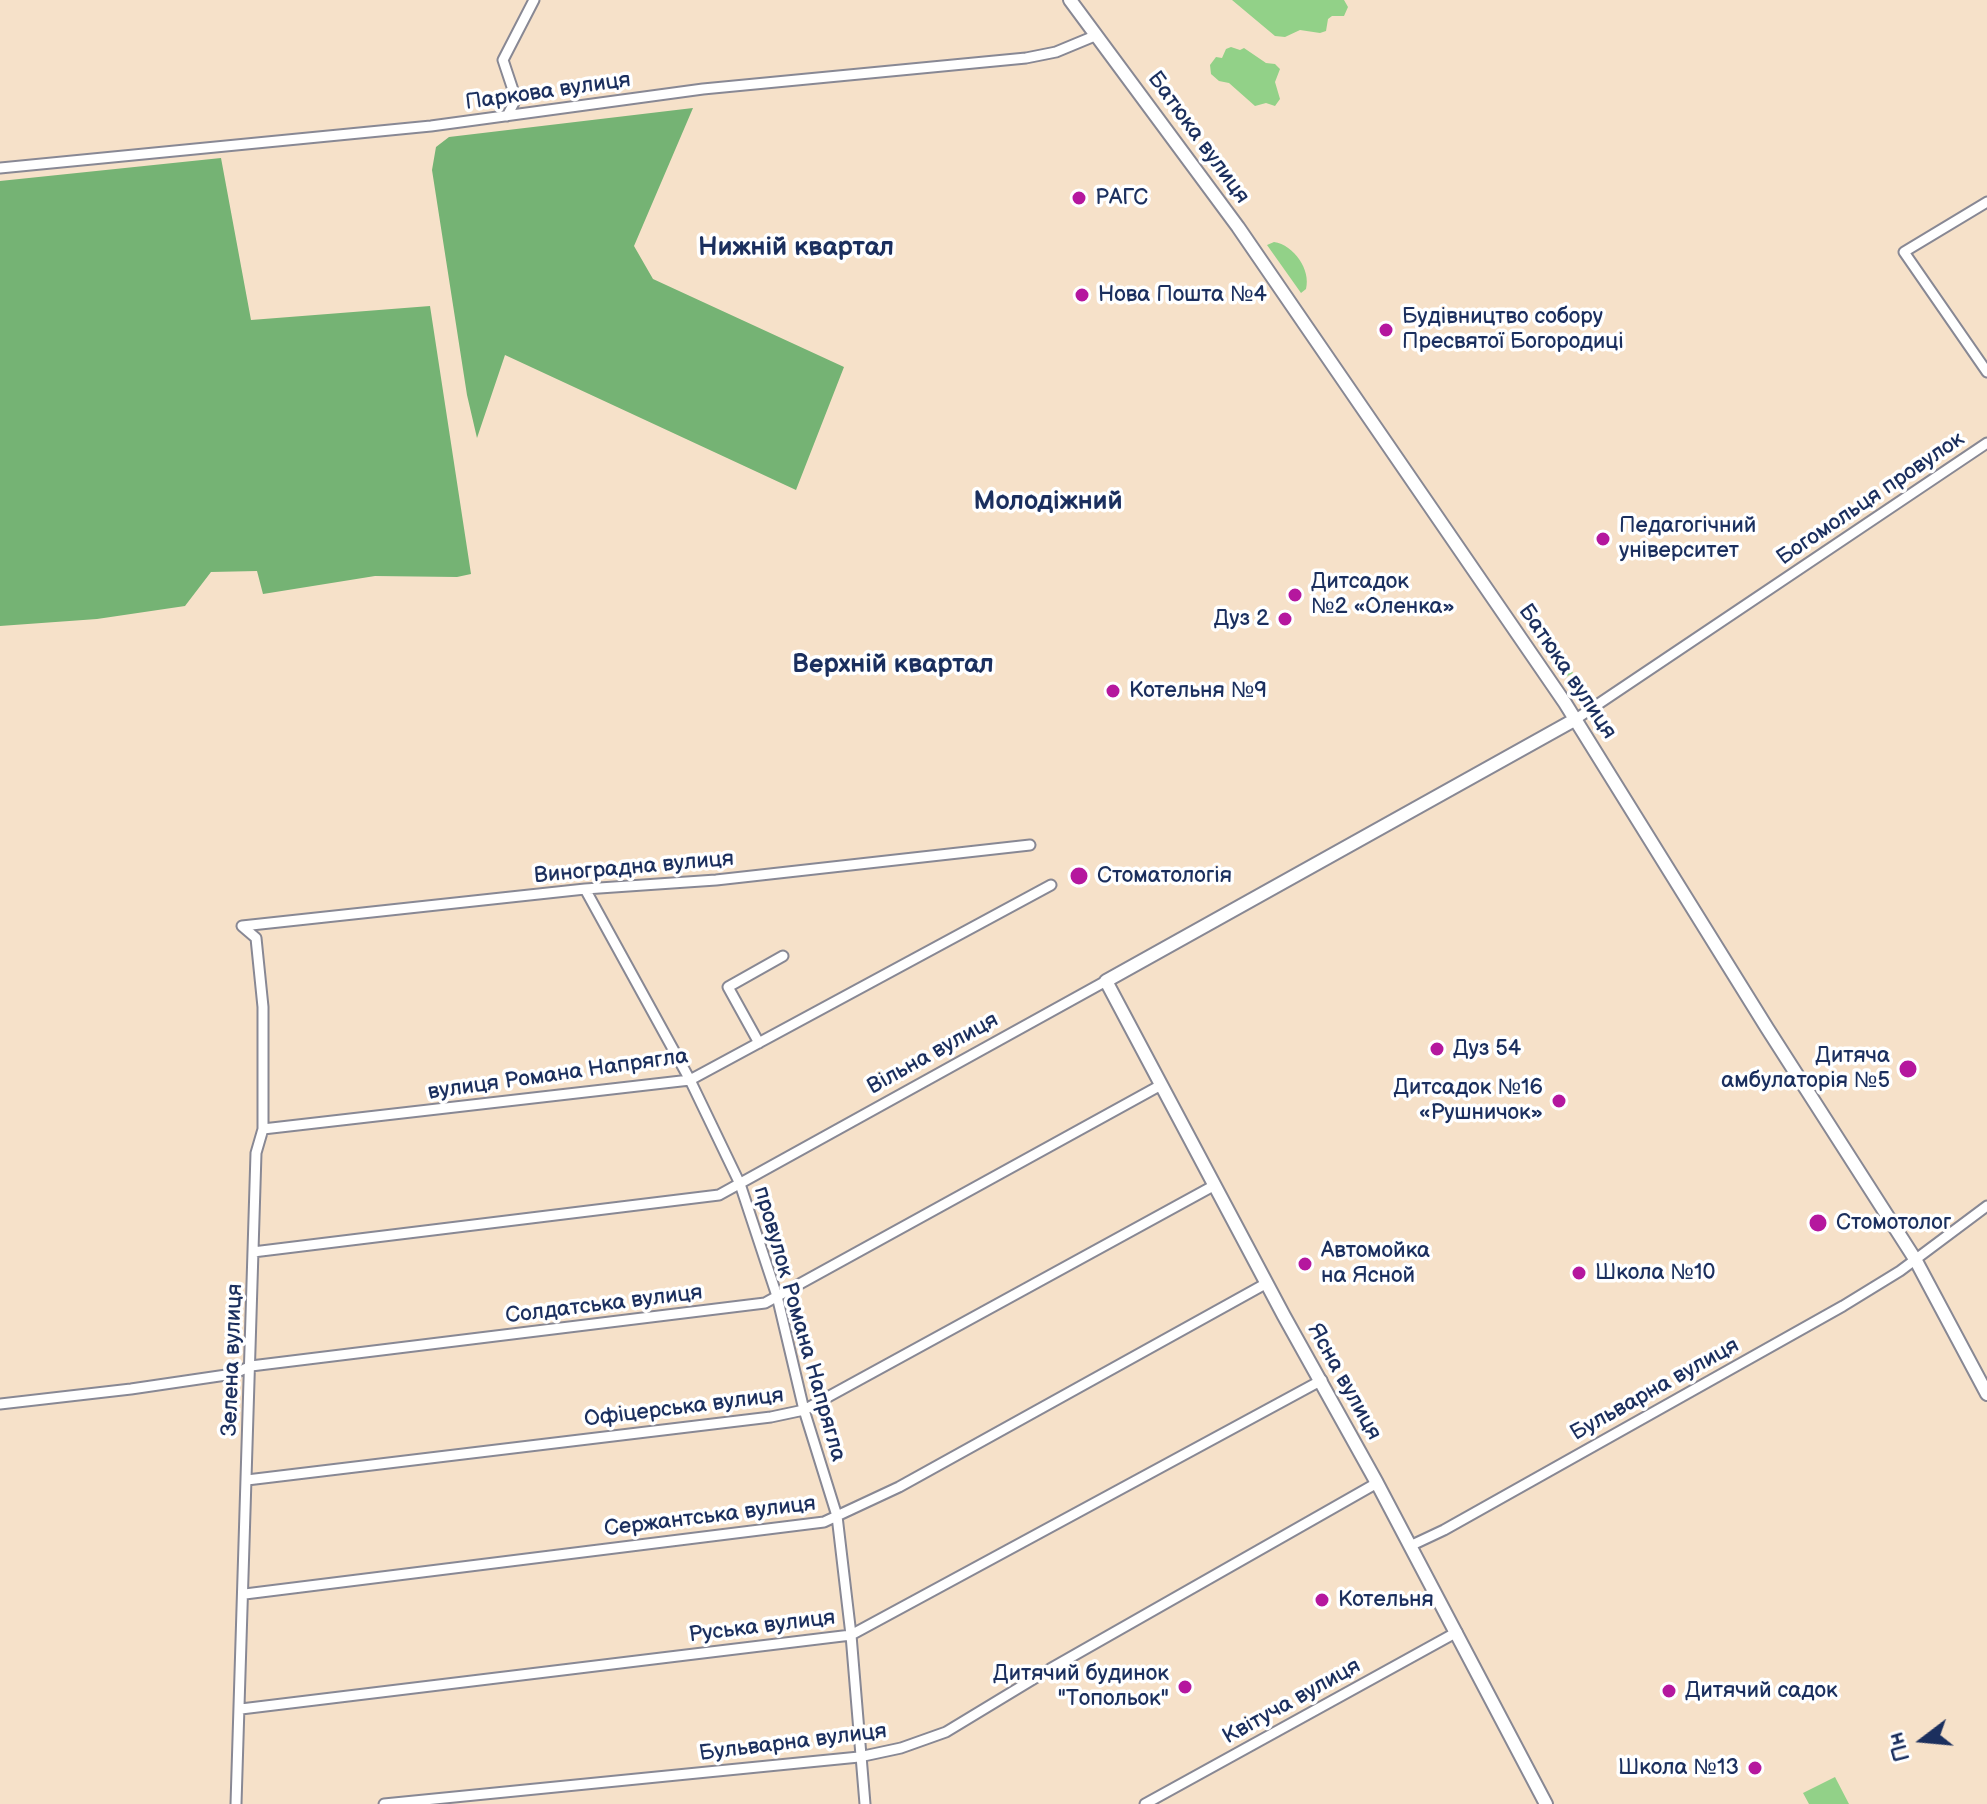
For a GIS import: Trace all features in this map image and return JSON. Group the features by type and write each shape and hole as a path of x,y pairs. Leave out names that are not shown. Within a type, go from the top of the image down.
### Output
{"street":[{"path":"507,116 516,99 503,60 534,0"},
{"name":"Батюка вулиця","path":"1070,0 1238,227 1576,719 1767,1028 1915,1259 1987,1394"},
{"name":"Паркова вулиця","path":"0,168 431,126 703,89 1026,58 1056,52 1097,35"},
{"path":"1987,202 1904,252 1987,372"},
{"name":"Богомольця провулок","path":"1576,719 1987,443"},
{"name":"Вільна вулиця","path":"253,1252 719,1195 1576,719"},
{"name":"Виноградна вулиця","path":"242,926 585,889 716,880 1030,845"},
{"name":"вулиця Романа Напрягла","path":"263,1129 690,1080 1051,885"},
{"name":"провулок Романа Напрягла","path":"585,889 690,1080 740,1184 777,1296 804,1410 837,1516 851,1635 865,1804"},
{"name":"Зелена вулиця","path":"236,1804 245,1594 256,1153 263,1129 263,1007 256,938 242,926"},
{"path":"759,1043 728,987 783,956"},
{"name":"Ясна вулиця","path":"1106,981 1457,1632 1546,1804"},
{"name":"Солдатська вулиця","path":"0,1404 233,1374 251,1366 765,1303 1161,1085"},
{"name":"Офіцерська вулиця","path":"247,1480 755,1419 804,1410 1215,1185"},
{"name":"Бульварна вулиця","path":"1410,1546 1444,1530 1843,1306 1900,1271 1987,1206"},
{"name":"Сержантська вулиця","path":"245,1594 824,1522 899,1487 1267,1283"},
{"name":"Руська вулиця","path":"241,1709 851,1635 1322,1380"},
{"name":"Бульварна вулиця","path":"384,1804 859,1757 901,1748 946,1732 1050,1669 1377,1483"},
{"name":"Квітуча вулиця","path":"1145,1804 1457,1632"}],"green space":[{"path":"1232,0 1344,0 1348,7 1344,16 1328,19 1326,31 1300,30 1285,37 1275,36"},
{"path":"1244,48 1280,69 1275,82 1280,99 1275,106 1266,103 1255,106 1229,83 1219,81 1211,74 1210,65 1216,57 1222,58 1226,49"},
{"path":"693,108 634,246 653,279 844,367 796,490 505,355 477,438 467,395 432,170 436,147 449,137"},
{"path":"221,158 251,320 430,306 471,574 457,577 375,576 263,594 257,571 211,572 185,606 97,619 0,626 0,181"},
{"path":"1274,242 1294,253 1303,267 1307,282 1306,289 1301,293 1267,245"},
{"path":"1540,622 1573,673 1566,677 1533,627"},
{"path":"1835,1777 1849,1804 1809,1804 1803,1793"}],"place":[{"name":"РАГС","path":"1079,198"},
{"name":"Нова Пошта №4","path":"1082,295"},
{"name":"Будівництво собору Пресвятої Богородиці","path":"1386,330"},
{"name":"Педагогічний університет","path":"1603,539"},
{"name":"Дитсадок №2 «Оленка»","path":"1295,595"},
{"name":"Дуз 2","path":"1285,619"},
{"name":"Котельня №9","path":"1113,691"},
{"name":"Стоматологія","path":"1079,876"},
{"name":"Дуз 54","path":"1437,1049"},
{"name":"Дитяча амбулаторія №5","path":"1908,1069"},
{"name":"Дитсадок №16 «Рушничок»","path":"1559,1101"},
{"name":"Стомотолог","path":"1818,1223"},
{"name":"Автомойка на Ясной","path":"1305,1264"},
{"name":"Школа №10","path":"1579,1273"},
{"name":"Котельня","path":"1322,1600"},
{"name":"Дитячий будинок \"Топольок\"","path":"1185,1687"},
{"name":"Дитячий садок","path":"1669,1691"},
{"name":"Школа №13","path":"1755,1768"}],"district":[{"name":"Нижній квартал","path":"796,248"},
{"name":"Молодіжний","path":"1048,502"},
{"name":"Верхній квартал","path":"893,665"}]}
